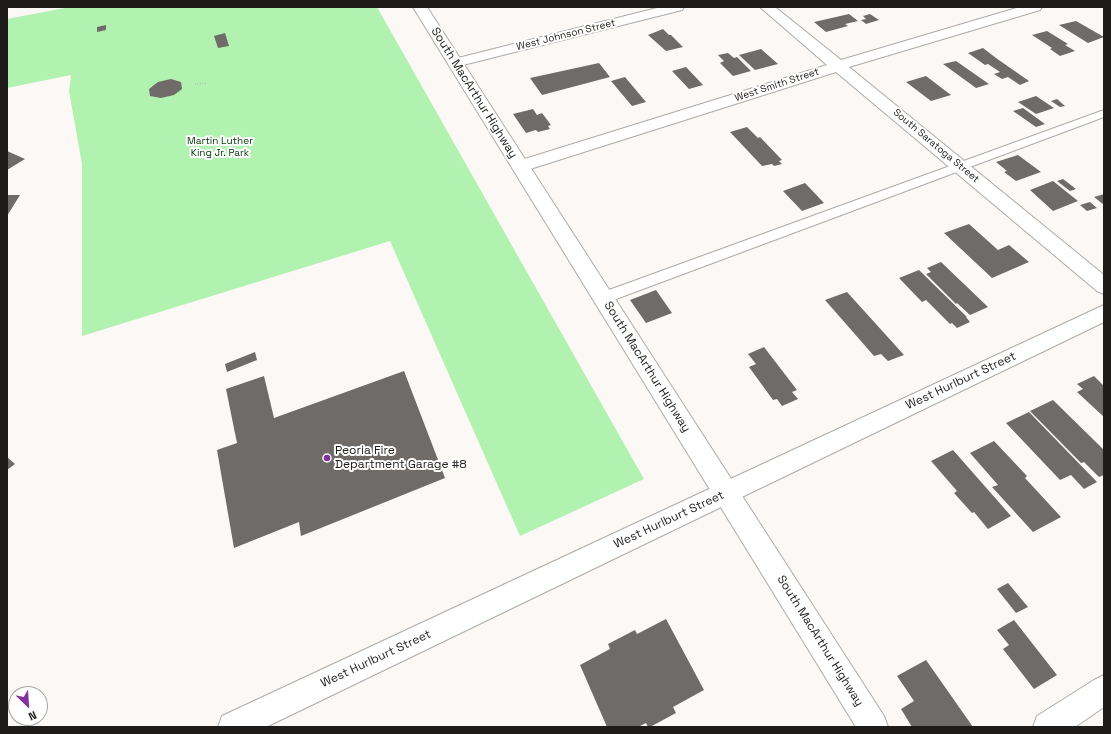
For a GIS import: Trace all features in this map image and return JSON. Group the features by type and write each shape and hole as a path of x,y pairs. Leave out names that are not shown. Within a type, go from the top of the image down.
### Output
{"street":[{"name":"South MacArthur Highway","path":"420,7 873,727"},
{"name":"West Johnson Street","path":"455,63 677,7"},
{"name":"South Saratoga Street","path":"767,7 1104,286"},
{"name":"West Smith Street","path":"520,166 838,66 1035,7"},
{"name":"West Hurlburt Street","path":"233,727 1104,313"},
{"path":"1048,727 1104,690"}],"lane":[{"path":"603,298 959,165 1104,113"}],"path":[{"path":"195,84 207,83"}],"green space":[{"name":"Martin Luther King Jr. Park","path":"70,7 377,7 644,479 520,536 390,241 82,336 82,164 69,91 71,75 7,88 7,19"}],"building":[{"path":"849,14 858,21 845,24 848,26 826,32 814,22"},
{"path":"870,14 879,20 866,24 861,20 866,19 863,16"},
{"path":"1076,21 1104,37 1088,43 1059,25"},
{"path":"106,25 106,30 97,32 97,27"},
{"path":"663,29 683,47 666,51 648,35"},
{"path":"1047,31 1068,44 1065,45 1075,51 1060,56 1050,49 1052,48 1032,35"},
{"path":"225,33 229,46 218,48 214,36"},
{"path":"983,48 1029,81 1020,85 1008,77 1002,79 994,74 1000,72 988,64 985,65 968,53"},
{"path":"761,49 778,64 755,70 739,55"},
{"path":"728,53 734,58 737,57 751,71 733,76 720,63 724,61 718,55"},
{"path":"956,61 989,84 976,88 943,64"},
{"path":"599,63 610,77 542,95 530,78"},
{"path":"686,67 703,85 689,89 672,71"},
{"path":"926,76 951,95 931,101 906,82"},
{"path":"625,77 646,102 632,106 611,81"},
{"path":"171,79 181,82 182,89 174,95 161,98 150,96 149,89 158,82"},
{"path":"1036,96 1054,108 1036,114 1018,102"},
{"path":"1057,99 1065,106 1060,107 1051,101"},
{"path":"1023,108 1045,124 1036,127 1013,111"},
{"path":"533,109 537,115 542,113 551,125 548,126 550,129 538,132 536,130 526,133 513,114"},
{"path":"747,127 758,138 760,137 782,160 779,161 782,164 762,166 730,132"},
{"path":"7,151 25,159 7,170"},
{"path":"1018,155 1041,172 1016,181 1004,172 1007,171 996,162"},
{"path":"1063,179 1076,189 1070,191 1057,181"},
{"path":"1053,181 1078,201 1053,211 1030,190"},
{"path":"805,183 824,203 802,211 783,191"},
{"path":"1104,194 1104,205 1094,197"},
{"path":"7,195 20,195 7,216"},
{"path":"1090,202 1097,208 1087,211 1080,205"},
{"path":"969,224 998,250 1009,245 1029,262 992,278 944,233"},
{"path":"941,262 988,307 970,315 957,303 956,304 926,274 931,272 927,268"},
{"path":"919,270 967,317 970,322 957,328 952,323 950,324 926,300 922,302 899,278"},
{"path":"656,290 672,313 646,323 630,300"},
{"path":"847,292 904,355 888,361 881,354 874,356 825,300"},
{"path":"764,347 797,390 792,392 798,399 782,406 777,399 773,400 749,367 756,364 748,354"},
{"path":"255,352 257,360 227,372 225,364"},
{"name":"Peoria Fire Department Garage #8","path":"404,371 445,478 301,536 299,522 234,548 217,450 237,443 226,389 264,376 274,418"},
{"path":"1094,376 1104,386 1104,417 1077,392 1083,389 1077,384"},
{"path":"1053,400 1104,450 1104,475 1099,477 1084,462 1081,463 1030,411"},
{"path":"1029,412 1097,482 1084,489 1071,475 1060,480 1006,423"},
{"path":"994,441 1027,476 1025,478 1061,517 1033,532 992,487 998,485 970,453"},
{"path":"953,450 1011,516 988,529 974,512 972,513 954,493 957,491 931,461"},
{"path":"7,457 15,464 7,470"},
{"path":"1008,583 1028,607 1016,613 997,589"},
{"path":"666,619 704,690 673,707 676,713 650,727 648,727 646,723 638,727 607,727 580,665 610,649 608,644 635,630 637,634"},
{"path":"1014,620 1057,675 1034,689 1003,649 1009,645 997,630"},
{"path":"926,660 973,727 912,727 901,709 914,701 897,676"}],"place":[{"name":"Peoria Fire Department Garage #8","path":"327,458"}]}
